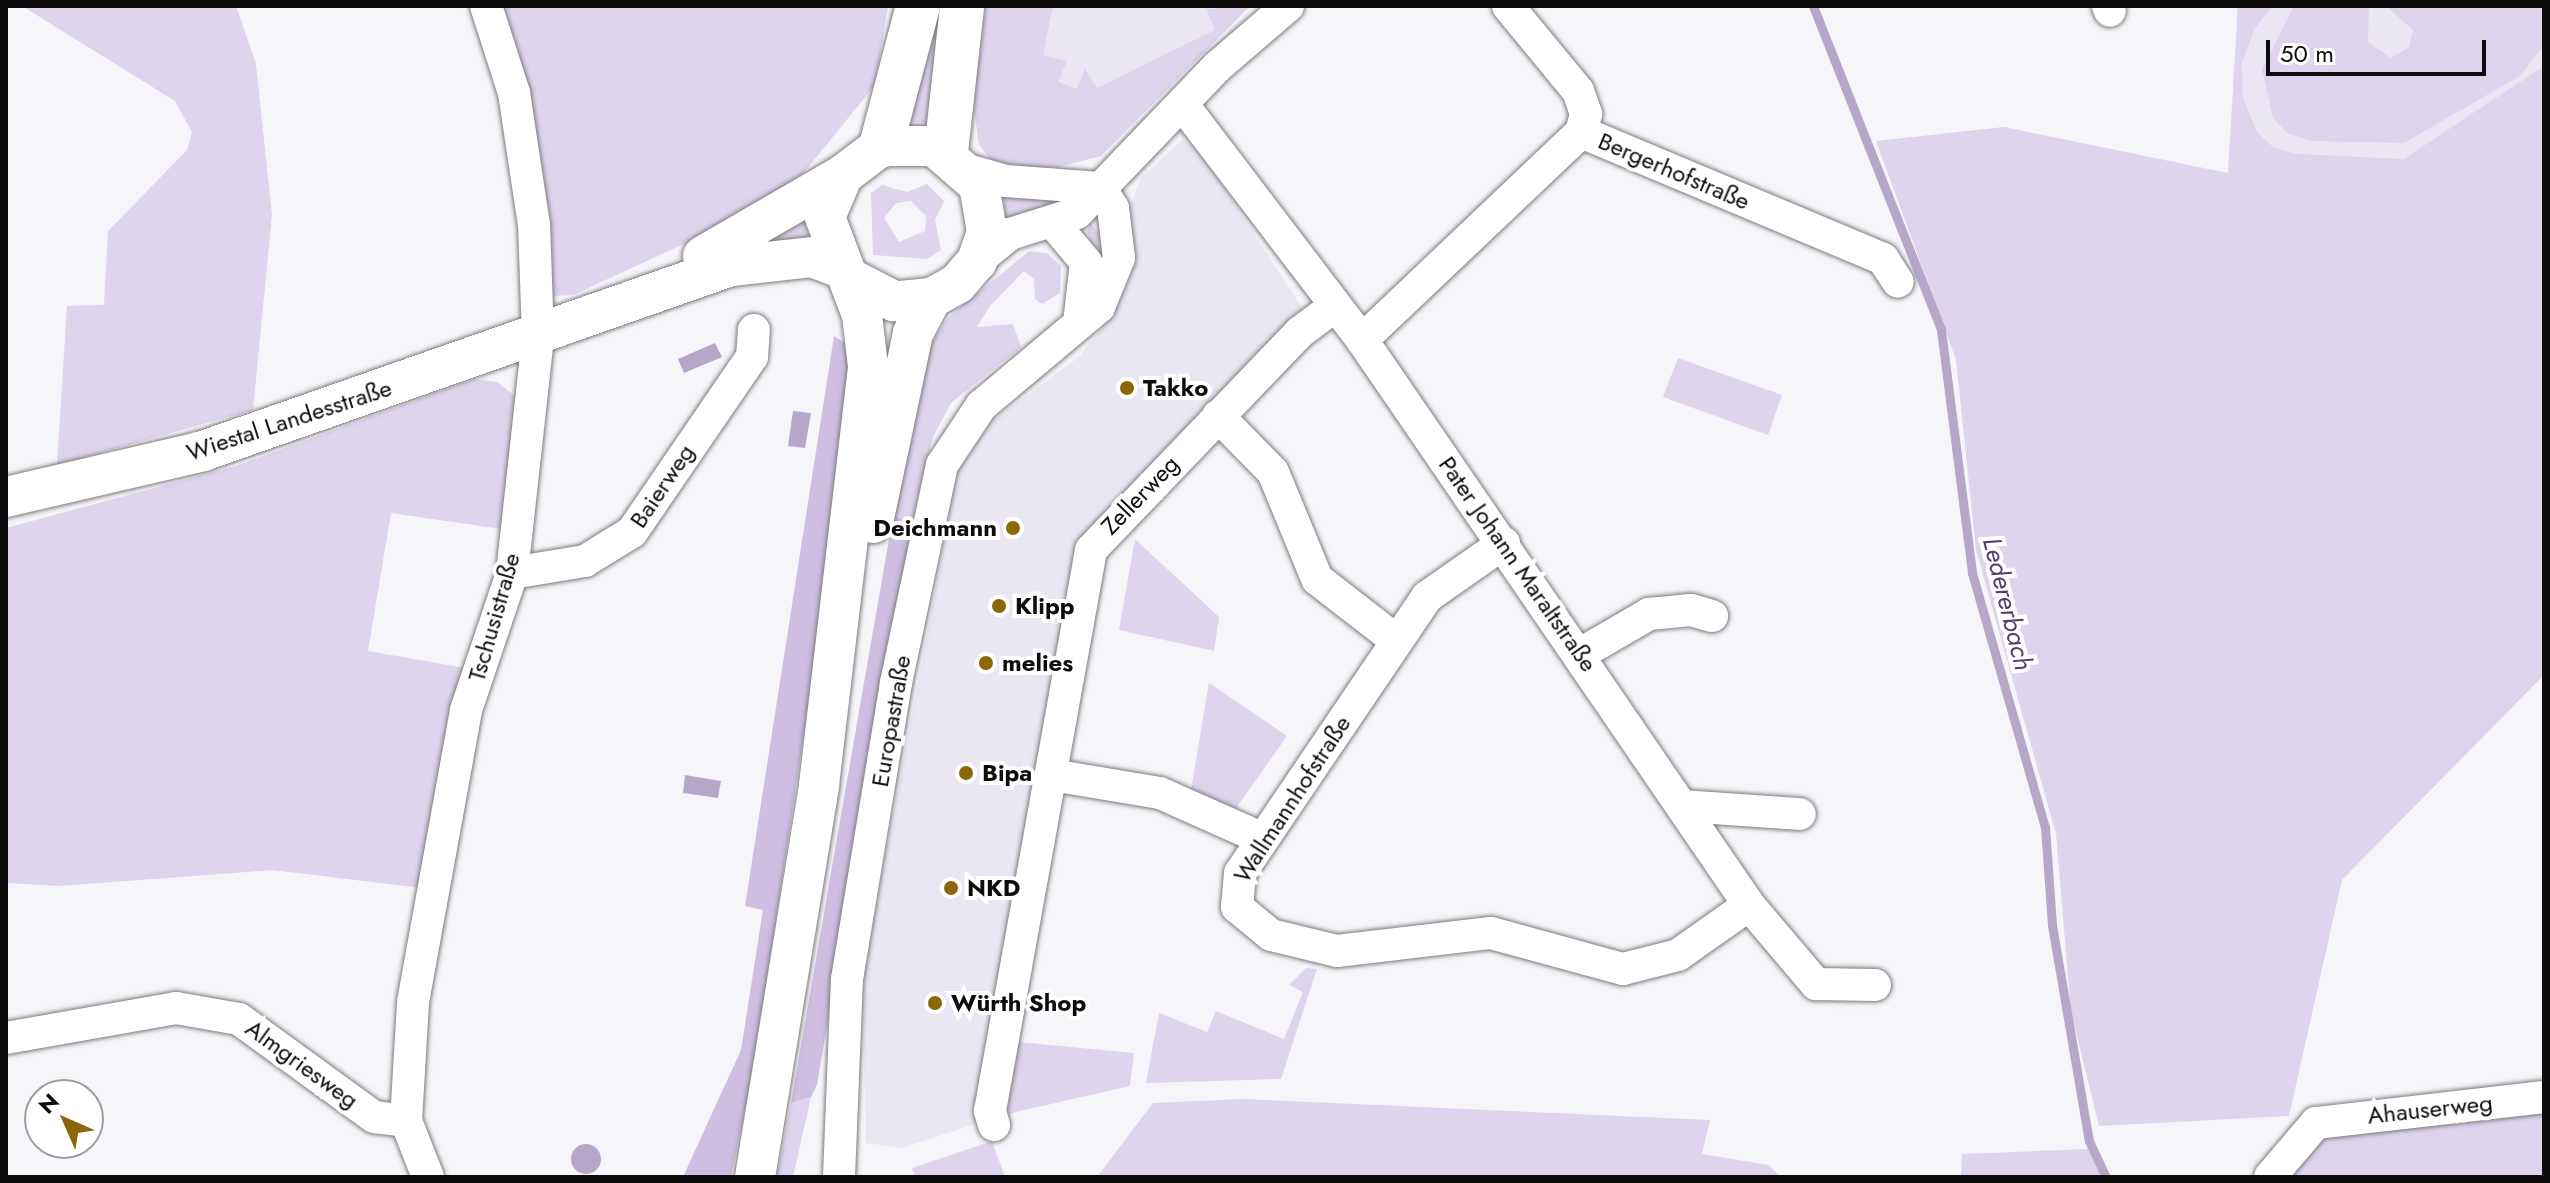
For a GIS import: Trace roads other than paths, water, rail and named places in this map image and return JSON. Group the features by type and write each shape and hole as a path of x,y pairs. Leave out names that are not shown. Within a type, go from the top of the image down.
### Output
{"highway":[{"path":"881,146 918,6"},
{"path":"956,161 962,6"}],"main road":[{"path":"755,1177 819,785 911,343 932,298 977,261 987,202 956,161 920,142 881,146 843,175 825,217 847,274 868,366 819,785"},
{"name":"Wiestal Landesstraße","path":"552,331 762,227 843,175"},
{"name":"Wiestal Landesstraße","path":"6,497 203,451 759,259 812,257 847,274"},
{"path":"847,274 894,301 932,298"}],"street":[{"name":"Tschusistraße","path":"428,1177 406,1121 413,1002 466,710 512,573 552,331 514,93 486,6"},
{"path":"977,261 1010,234 1054,224 1077,213 1183,105 1288,6"},
{"name":"Bergerhofstraße","path":"1508,6 1578,91 1586,114 1581,132 1883,259 1898,282"},
{"name":"Pater Johann Maraltstraße","path":"1183,105 1362,340 1504,543 1749,905 1816,984 1875,985"},
{"path":"1362,340 1581,132"},
{"path":"956,161 1006,181 1100,188"},
{"name":"Europastraße","path":"839,1177 847,979 896,683 942,465 981,406 1099,307 1119,258 1113,208 1100,188"},
{"path":"1054,224 1086,262 1079,323"},
{"name":"Zellerweg","path":"994,1125 990,1111 1091,550 1218,416 1335,306"},
{"name":"Baierweg","path":"512,573 585,561 632,532 752,357 754,330"},
{"path":"1218,416 1273,472 1317,579 1397,641"},
{"name":"Wallmannhofstraße","path":"1504,543 1440,584 1397,641 1261,838 1237,882 1237,907 1271,935 1337,951 1491,933 1623,969 1678,955 1749,905"},
{"path":"1580,654 1649,614 1691,610 1712,616"},
{"path":"1052,775 1160,793 1261,838"},
{"path":"1682,806 1800,814"},
{"name":"Almgriesweg","path":"6,1038 176,1008 239,1019 374,1117 406,1121"},
{"name":"Ahauserweg","path":"2270,1177 2316,1123 2544,1097"}],"waterway":[{"name":"Ledererbach","path":"1813,6 1941,330 1972,573 2045,827 2052,925 2089,1141 2106,1177"}],"place":[{"name":"Takko","path":"1127,388"},
{"name":"Deichmann","path":"1013,528"},
{"name":"Klipp","path":"999,606"},
{"name":"melies","path":"986,663"},
{"name":"Bipa","path":"966,773"},
{"name":"NKD","path":"951,888"},
{"name":"Würth Shop","path":"935,1003"}]}
